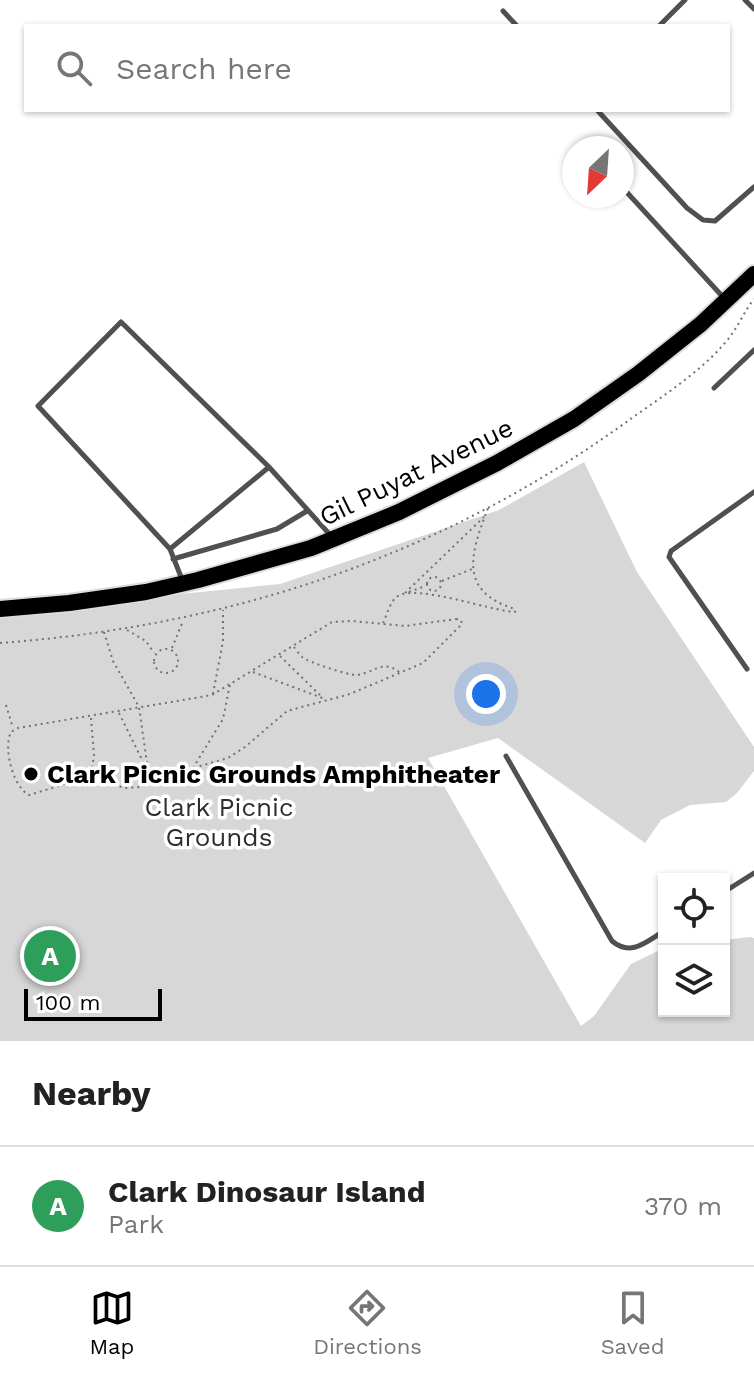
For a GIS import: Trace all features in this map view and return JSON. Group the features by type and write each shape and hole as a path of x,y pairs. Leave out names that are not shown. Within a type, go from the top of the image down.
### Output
{"main road":[{"name":"Gil Puyat Avenue","path":"0,609 69,603 184,583 335,540 483,470 574,419 638,374 726,301 751,288"}],"lane":[{"path":"661,24 685,0"},
{"path":"745,0 754,9"},
{"path":"503,11 515,24"},
{"path":"599,112 687,208 703,220 715,221 754,187"},
{"path":"634,200 726,301"},
{"path":"184,583 170,549 38,406 119,322 269,467 335,540"},
{"path":"714,388 753,353"},
{"path":"170,549 269,467"},
{"path":"747,669 669,557 671,551 754,492"},
{"path":"173,559 285,526 307,511"},
{"path":"506,756 612,941 627,949 639,947 658,935"},
{"path":"730,888 754,873"}],"path":[{"path":"0,643 104,632 184,619 357,569 425,540 488,508 587,450 708,361 735,332 751,288"},
{"path":"404,594 446,597 515,612 515,609 481,590 472,569 473,555 488,508"},
{"path":"383,624 392,603 485,517"},
{"path":"427,585 429,589 436,590 440,582 472,569"},
{"path":"404,594 427,585 431,577 436,577 440,582"},
{"path":"213,695 223,641 223,608"},
{"path":"172,650 184,619"},
{"path":"456,619 462,621 423,663 350,694 287,711 228,758 128,789 91,776 34,794 25,794 19,787 8,751 8,738 14,729 213,695 332,622 383,624 422,625 456,619"},
{"path":"124,629 146,641 155,654 155,667 160,672 169,673 178,663 177,655 172,650 163,648 155,654"},
{"path":"104,632 113,661 139,707 148,770"},
{"path":"293,646 309,661 350,675 384,665 399,672"},
{"path":"280,656 326,699"},
{"path":"252,672 326,699"},
{"path":"192,769 223,719 230,683"},
{"path":"6,705 14,729"},
{"path":"117,711 154,783"},
{"path":"91,716 94,755 91,776"}],"green space":[{"name":"Clark Picnic Grounds","path":"584,462 637,572 754,747 754,771 726,802 690,805 661,820 645,843 498,738 428,758 581,1026 594,1016 631,964 658,951 658,1017 730,1017 730,939 750,937 754,938 754,1041 0,1041 0,612 280,584 499,510"}],"place":[{"name":"Clark Picnic Grounds Amphitheater","path":"31,774"},
{"name":"Clark Dinosaur Island","path":"50,956"}]}
